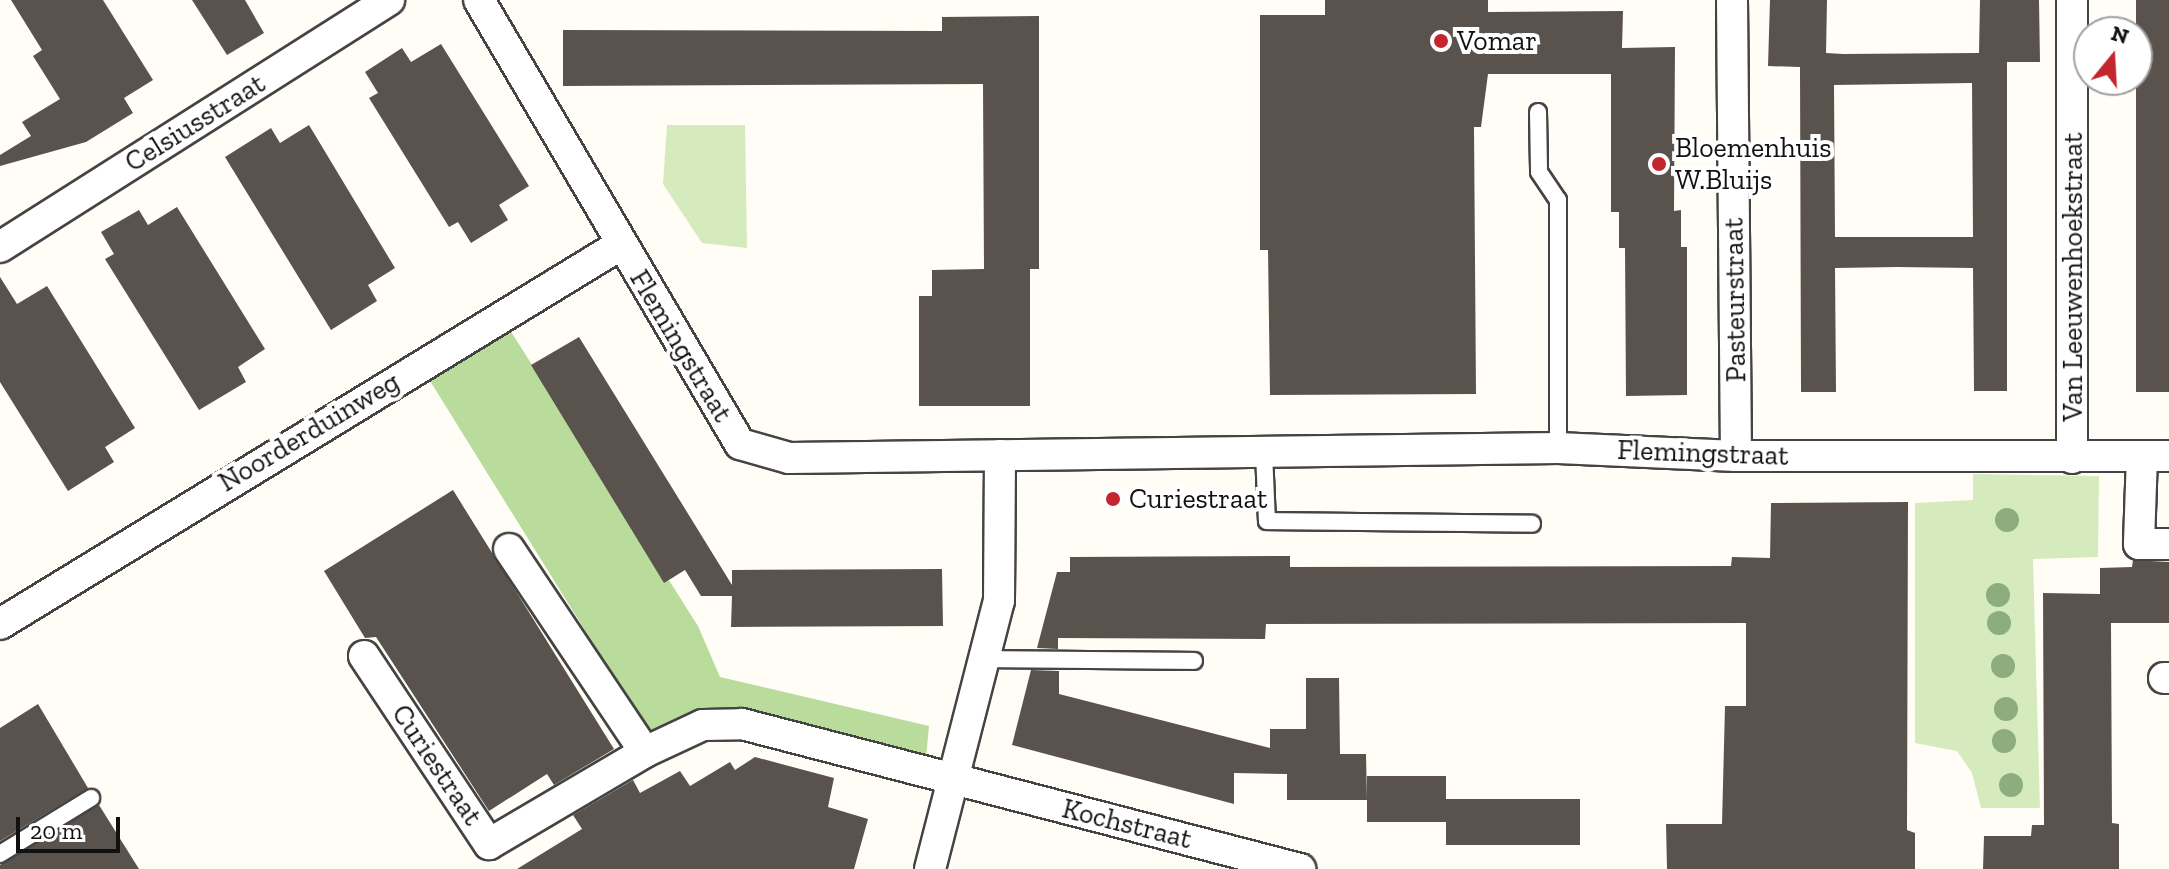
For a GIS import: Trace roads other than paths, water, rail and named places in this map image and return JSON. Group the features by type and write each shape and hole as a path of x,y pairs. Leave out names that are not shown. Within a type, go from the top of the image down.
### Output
{"street":[{"name":"Celsiusstraat","path":"0,247 389,0"},
{"name":"Flemingstraat","path":"479,0 620,245 740,444 789,458 1558,448 1736,456 2156,456 2139,544 2169,544"},
{"name":"Pasteurstraat","path":"1732,0 1736,456"},
{"name":"Van Leeuwenhoekstraat","path":"2072,0 2072,458"},
{"name":"Noorderduinweg","path":"0,624 620,245"},
{"path":"930,869 999,601 1000,455"},
{"path":"509,549 645,752"},
{"name":"Curiestraat","path":"364,656 489,844 645,752 703,725 742,724 953,783"},
{"name":"Kochstraat","path":"953,783 1300,869"}],"lane":[{"path":"1538,112 1539,172 1558,200 1558,448"},
{"path":"1264,453 1267,521 1532,524"},
{"path":"984,659 1194,661"},
{"path":"0,854 91,798"}],"place":[{"name":"Vomar","path":"1441,41"},
{"name":"Bloemenhuis W.Bluijs","path":"1659,164"},
{"name":"Curiestraat","path":"1113,499"}]}
